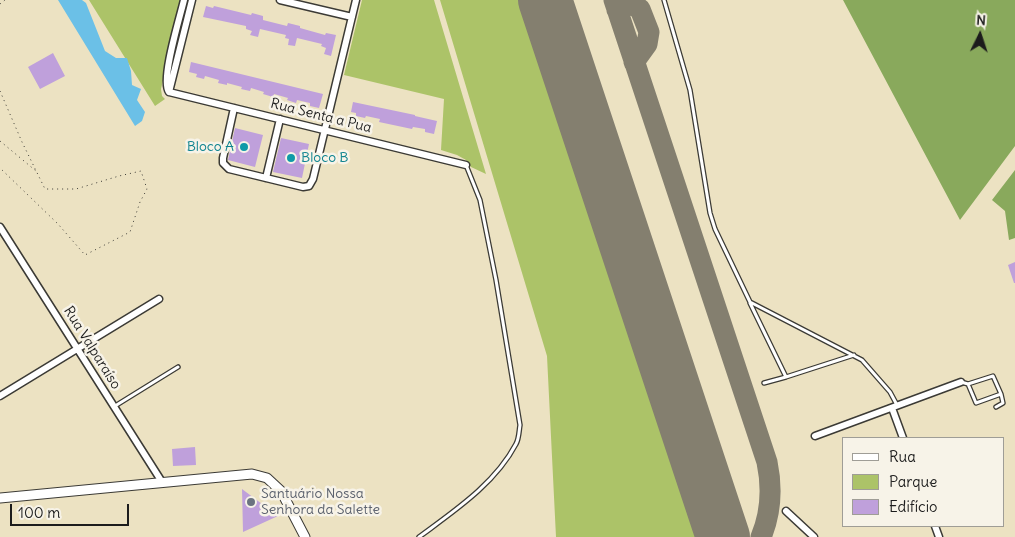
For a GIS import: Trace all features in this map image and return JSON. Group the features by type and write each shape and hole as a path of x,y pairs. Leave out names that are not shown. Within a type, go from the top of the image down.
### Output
{"main road":[{"path":"0,498 252,474 267,478 281,491 305,537"}],"street":[{"path":"169,92 166,89 166,76 184,0"},
{"path":"169,92 192,0"},
{"path":"280,0 352,17"},
{"path":"234,108 223,163 229,169 303,187 309,186 313,179 326,130 356,0"},
{"name":"Rua Senta a Pua","path":"169,92 466,165"},
{"path":"266,178 280,119"},
{"name":"Rua Valparaíso","path":"0,227 162,482"},
{"path":"0,396 159,299"},
{"path":"814,436 961,382"},
{"path":"894,407 903,437"},
{"path":"786,511 814,537"}],"lane":[{"path":"664,0 690,90 710,213 715,228 786,378"},
{"path":"419,537 478,491 495,473 517,443 520,426 496,280 480,200 466,165"},
{"path":"750,302 854,355 868,365 890,392 894,407"},
{"path":"764,384 854,355"},
{"path":"114,406 178,367"},
{"path":"961,382 968,384 994,376 1004,403 996,407"},
{"path":"968,384 976,403 1001,394"}],"path":[{"path":"0,4 5,0"},
{"path":"0,91 45,189 76,190 141,171 148,189 140,202 130,232 85,255 58,224 0,168"},
{"path":"0,141 37,172"}],"green space":[{"path":"89,0 182,0 161,89 162,96 165,99 155,106"},
{"path":"362,0 434,0 486,174 471,167 466,160 457,155 441,150 444,99 344,75"},
{"path":"440,0 523,0 698,537 556,537 547,356"},
{"path":"843,0 1015,0 1015,146 960,220"},
{"path":"1015,170 1015,238 1009,240 1005,211 992,200"}],"water":[{"path":"58,0 82,0 86,3 105,51 116,58 127,58 131,71 132,85 141,89 137,100 145,112 142,121 135,126"}],"building":[{"path":"206,6 213,8 214,6 251,15 252,13 263,16 263,20 287,26 288,23 325,35 326,33 336,35 331,56 324,54 326,48 321,46 322,44 297,38 295,46 288,45 289,39 285,38 286,35 260,29 258,37 250,35 252,31 246,29 246,26 203,17"},
{"path":"53,53 65,76 40,89 28,67"},
{"path":"191,62 323,94 319,108 310,106 310,103 297,100 296,103 287,100 288,98 274,94 273,97 251,88 250,91 227,83 227,85 218,83 219,80 205,76 204,79 196,77 197,74 189,72"},
{"path":"353,102 437,121 434,134 425,132 425,129 413,127 412,129 379,122 380,119 356,116 356,113 351,112"},
{"name":"Bloco A","path":"235,128 263,135 255,167 228,160"},
{"name":"Bloco B","path":"281,138 309,144 302,178 273,172"},
{"path":"1015,262 1015,283 1014,283 1008,265"},
{"path":"195,447 196,465 173,466 172,449"},
{"name":"Santuário Nossa Senhora da Salette","path":"242,489 278,516 243,532"}],"taxiway":[{"path":"614,0 767,462 770,480 770,499 767,519 761,537"},
{"path":"617,10 621,1 640,9 649,32 647,44 634,62"}],"runway":[{"path":"545,0 723,537"}],"place":[{"name":"Bloco A","path":"244,147"},
{"name":"Bloco B","path":"291,158"},
{"name":"Santuário Nossa Senhora da Salette","path":"251,502"}]}
